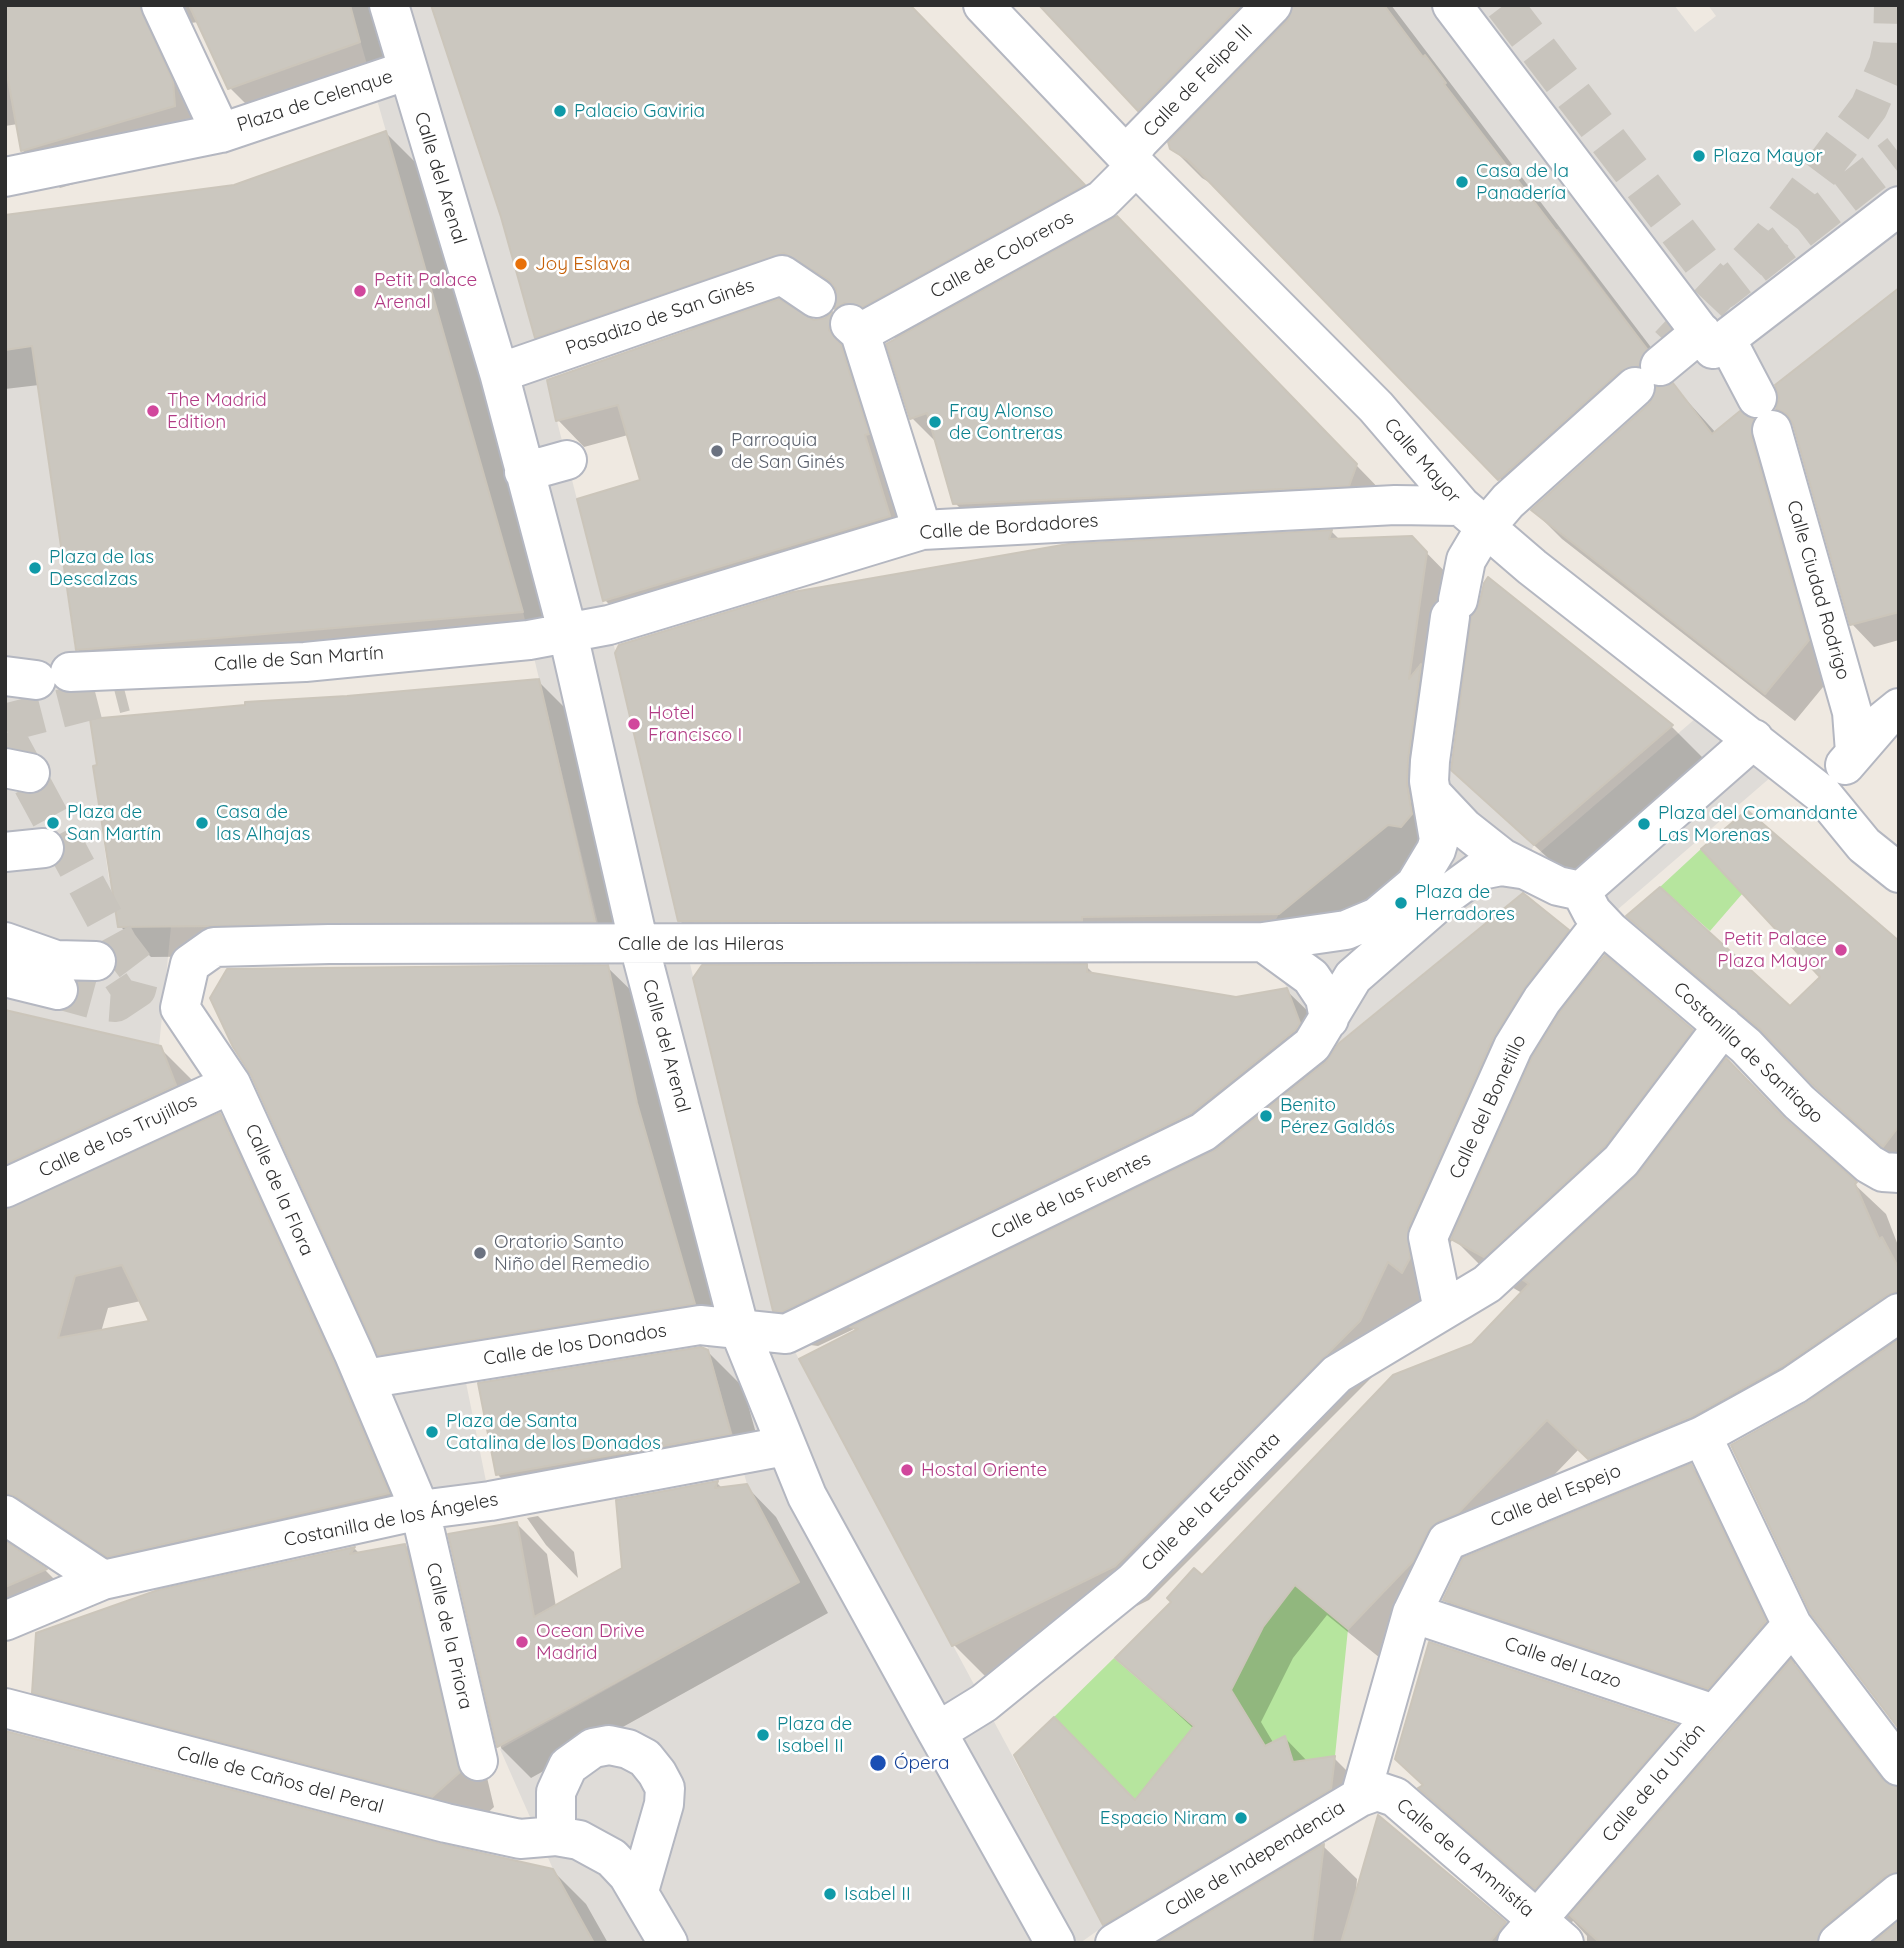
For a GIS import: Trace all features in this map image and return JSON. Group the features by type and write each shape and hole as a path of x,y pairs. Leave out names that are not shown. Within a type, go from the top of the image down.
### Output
{"street":[{"path":"160,5 221,133"},
{"name":"Calle Mayor","path":"983,5 1133,163 1376,407 1473,517 1823,795 1864,845 1899,873"},
{"name":"Calle de Felipe III","path":"1133,163 1132,151 1139,141 1272,5"},
{"name":"Calle Ciudad Rodrigo","path":"1452,5 1714,335 1764,414 1852,712 1855,752"},
{"name":"Calle del Arenal","path":"396,9 408,70 499,373 568,634 639,945 740,1331 785,1446 843,1564 937,1732"},
{"name":"Plaza de Celenque","path":"5,177 221,133 408,70"},
{"name":"Calle de Coloreros","path":"922,530 855,329 1102,200 1133,163"},
{"path":"1263,942 1346,930 1362,925 1415,885 1426,872 1439,840 1431,793 1430,761 1454,609 1473,517 1508,501 1648,377 1714,335 1899,206"},
{"name":"Pasadizo de San Ginés","path":"499,373 782,275 816,298"},
{"path":"524,472 566,460"},
{"name":"Calle de Bordadores","path":"529,640 609,625 922,530 1395,505 1473,517"},
{"name":"Calle de San Martín","path":"37,676 305,662 529,640"},
{"path":"125,692 219,682 305,662"},
{"path":"1823,795 1855,752 1899,708"},
{"path":"1581,891 1754,739"},
{"path":"1431,793 1469,833 1521,869 1558,886 1581,891 1602,923"},
{"path":"5,852 44,848"},
{"path":"1329,1019 1353,977 1364,965 1456,888 1481,870 1502,866 1521,869"},
{"name":"Costanilla de Santiago","path":"1602,923 1723,1026 1799,1102 1869,1164 1883,1172 1899,1172"},
{"name":"Calle del Bonetillo","path":"1444,1310 1428,1237 1513,1047 1542,1000 1602,923"},
{"path":"5,942 56,960 96,961"},
{"path":"1263,942 1311,977 1325,998 1329,1019"},
{"name":"Calle de las Hileras","path":"180,1008 190,964 214,947 329,944 1263,942"},
{"path":"5,977 58,990"},
{"name":"Calle de la Flora","path":"180,1008 231,1084 365,1379"},
{"name":"Calle de las Fuentes","path":"786,1334 1203,1132 1312,1045 1329,1019"},
{"name":"Calle de la Escalinata","path":"937,1732 984,1703 1133,1581 1338,1374 1488,1284 1608,1175 1636,1143 1723,1026"},
{"name":"Calle de los Trujillos","path":"5,1188 231,1084"},
{"name":"Calle del Espejo","path":"1360,1797 1412,1613 1447,1541 1702,1436 1794,1385 1899,1313"},
{"name":"Calle de los Donados","path":"365,1379 700,1325 786,1334"},
{"path":"365,1379 420,1510"},
{"path":"1702,1436 1792,1625 1899,1766"},
{"name":"Costanilla de los Ángeles","path":"5,1621 103,1580 420,1510 490,1501 785,1446"},
{"name":"Calle de la Priora","path":"420,1510 478,1761"},
{"path":"5,1515 103,1580"},
{"name":"Calle del Lazo","path":"1412,1613 1714,1714"},
{"name":"Calle de la Unión","path":"1540,1935 1714,1714 1792,1625"},
{"name":"Calle de Caños del Peral","path":"5,1708 446,1823 520,1839 556,1836"},
{"path":"937,1732 1055,1943"},
{"path":"639,1891 664,1804 665,1788 645,1758 628,1749 609,1745 593,1748 568,1766 556,1791 556,1836 579,1840 596,1848 628,1875 668,1943"},
{"name":"Calle de la Amnistía","path":"1360,1797 1377,1791 1395,1797 1540,1935"},
{"name":"Calle de Independencia","path":"1115,1943 1360,1797"},
{"path":"1838,1943 1899,1893"}],"green space":[{"path":"1701,849 1749,886 1710,931 1660,887"},
{"path":"1295,1585 1348,1629 1335,1756 1293,1762 1285,1737 1265,1746 1242,1708 1220,1695 1263,1627"},
{"path":"1114,1658 1194,1727 1135,1800 1054,1717"}],"shaded area":[{"path":"350,5 432,5 501,217 547,382 609,625 773,1311 1104,1926 1080,1943 594,1943 553,1869 500,1749 799,1582 747,1484 637,1103 608,965 523,612"},
{"name":"Plaza Mayor","path":"1384,5 1674,5 1695,32 1716,16 1708,5 1899,5 1899,288 1712,434 1558,229 1555,230 1444,84 1446,82 1426,56 1423,57"},
{"name":"Plaza de San Martín","path":"32,346 78,669 97,765 93,766 109,880 112,880 119,927 171,927 159,1046 5,1010 5,350"},
{"name":"Plaza de Herradores","path":"1710,706 1786,764 1602,923 1521,870 1524,892 1322,1056 1304,1036 1287,988 1263,942 1279,914 1453,768 1534,845 1523,867"},
{"name":"Plaza de Santa Catalina de los Donados","path":"462,1363 490,1501 420,1510 365,1379"}],"building":[{"path":"5,5 139,5 173,81 175,106 21,151 5,63"},
{"path":"189,5 350,5 360,42 228,89"},
{"path":"431,5 910,5 1085,185 863,307 844,303 835,309 836,289 829,280 784,253 535,338 501,217"},
{"path":"1039,5 1241,5 1138,111"},
{"path":"1293,5 1384,5 1423,57 1425,55 1446,83 1444,84 1647,349 1639,366 1620,371 1498,480 1188,160 1170,149 1168,142 1288,20"},
{"path":"386,131 523,612 76,650 32,346 5,350 5,215 234,185"},
{"path":"1117,216 1357,464 1349,486 953,504 927,413 910,419 886,344"},
{"path":"1899,288 1899,612 1850,625 1793,424 1787,414 1776,409 1779,398 1775,385"},
{"name":"Parroquia de San Ginés","path":"779,299 814,320 825,318 832,312 829,330 841,345 869,434 865,435 890,516 603,601 577,499 640,480 618,405 556,421 547,380"},
{"path":"1673,383 1712,434 1740,411 1754,419 1751,436 1809,640 1765,694 1531,510 1650,403 1656,387"},
{"path":"1332,530 1329,539 1412,536 1427,552 1409,679 1421,664 1408,760 1407,784 1412,814 1401,827 1388,825 1279,914 1082,917 1082,921 678,921 615,653 619,645 793,592 1068,544"},
{"path":"1488,577 1673,725 1534,845 1451,770 1471,617 1479,605"},
{"path":"539,679 595,922 118,927 93,766 97,765 90,719 245,705 245,702"},
{"path":"1747,810 1899,941 1899,1126 1883,1147 1814,1086 1760,1029 1626,916 1660,887 1790,1006 1820,977 1701,849"},
{"path":"1523,893 1569,930 1525,987 1493,1038 1408,1228 1410,1258 1402,1273 1388,1262 1360,1321 1115,1566 952,1646 799,1359 858,1329 850,1327 1217,1149 1326,1062 1338,1044"},
{"path":"1605,955 1693,1030 1605,1146 1484,1257 1451,1239 1532,1057 1560,1012"},
{"path":"1087,964 1087,972 1236,997 1287,988 1300,1023 1295,1030 1191,1113 782,1312 773,1311 693,978 702,965"},
{"path":"608,965 637,1103 695,1304 378,1355 251,1075 233,1047 210,998 227,969"},
{"path":"5,1010 161,1046 176,1085 5,1164"},
{"path":"1726,1058 1784,1118 1857,1182 1855,1184 1879,1239 1882,1237 1899,1269 1899,1291 1887,1295 1782,1366 1692,1416 1588,1459 1547,1420 1458,1513 1439,1521 1428,1531 1414,1560 1348,1629 1295,1585 1263,1627 1231,1690 1265,1746 1285,1736 1293,1762 1335,1756 1331,1789 1103,1925 1014,1755 1054,1717 1135,1800 1194,1726 1115,1658 1171,1602 1167,1598 1194,1568 1202,1575 1393,1375 1472,1344 1529,1284 1523,1280 1638,1174"},
{"path":"220,1113 334,1363 389,1493 107,1557 17,1497 5,1493 5,1209","holes":["122,1265 149,1321 58,1338 75,1276"]},
{"path":"1899,1340 1899,1729 1811,1614 1731,1445 1806,1403"},
{"path":"701,1347 708,1350 731,1434 496,1475 478,1383"},
{"path":"1691,1464 1766,1621 1708,1689 1443,1600 1463,1558"},
{"path":"718,1481 715,1488 747,1484 799,1582 497,1747 448,1534 517,1522 534,1617 622,1568 616,1500"},
{"path":"5,1541 47,1569 5,1587"},
{"path":"405,1544 460,1772 432,1797 32,1693 36,1633 158,1590 355,1547 350,1554"},
{"path":"1429,1642 1677,1725 1535,1889 1418,1788 1423,1785 1395,1759"},
{"path":"1791,1660 1882,1779 1899,1787 1899,1872 1885,1876 1824,1926 1817,1943 1600,1943 1570,1915"},
{"path":"5,1731 441,1844 553,1869 594,1943 5,1943"},
{"path":"1378,1815 1506,1922 1489,1943 1341,1943"},
{"path":"1324,1844 1312,1943 1158,1943"},
{"path":"1899,1921 1899,1943 1873,1943"}],"tunnel":[{"path":"1504,5 1723,290 1899,153"},
{"path":"1669,345 1772,236 1869,107 1888,63 1892,45 1893,5"},
{"path":"5,723 125,692"},
{"path":"5,734 119,945 141,974 137,989 116,1003 58,990"}],"place":[{"name":"Palacio Gaviria","path":"560,111"},
{"name":"Plaza Mayor","path":"1699,156"},
{"name":"Casa de la Panadería","path":"1462,182"},
{"name":"Joy Eslava","path":"521,264"},
{"name":"Petit Palace Arenal","path":"360,291"},
{"name":"The Madrid Edition","path":"153,411"},
{"name":"Fray Alonso de Contreras","path":"935,422"},
{"name":"Parroquia de San Ginés","path":"717,451"},
{"name":"Plaza de las Descalzas","path":"35,568"},
{"name":"Hotel Francisco I","path":"634,724"},
{"name":"Plaza de San Martín","path":"53,823"},
{"name":"Casa de las Alhajas","path":"202,823"},
{"name":"Plaza del Comandante Las Morenas","path":"1644,824"},
{"name":"Plaza de Herradores","path":"1401,903"},
{"name":"Petit Palace Plaza Mayor","path":"1841,950"},
{"name":"Benito Pérez Galdós","path":"1266,1116"},
{"name":"Oratorio Santo Niño del Remedio","path":"480,1253"},
{"name":"Plaza de Santa Catalina de los Donados","path":"432,1432"},
{"name":"Hostal Oriente","path":"907,1470"},
{"name":"Ocean Drive Madrid","path":"522,1642"},
{"name":"Plaza de Isabel II","path":"763,1735"},
{"name":"Ópera","path":"878,1763"},
{"name":"Espacio Niram","path":"1241,1818"},
{"name":"Isabel II","path":"830,1894"}]}
